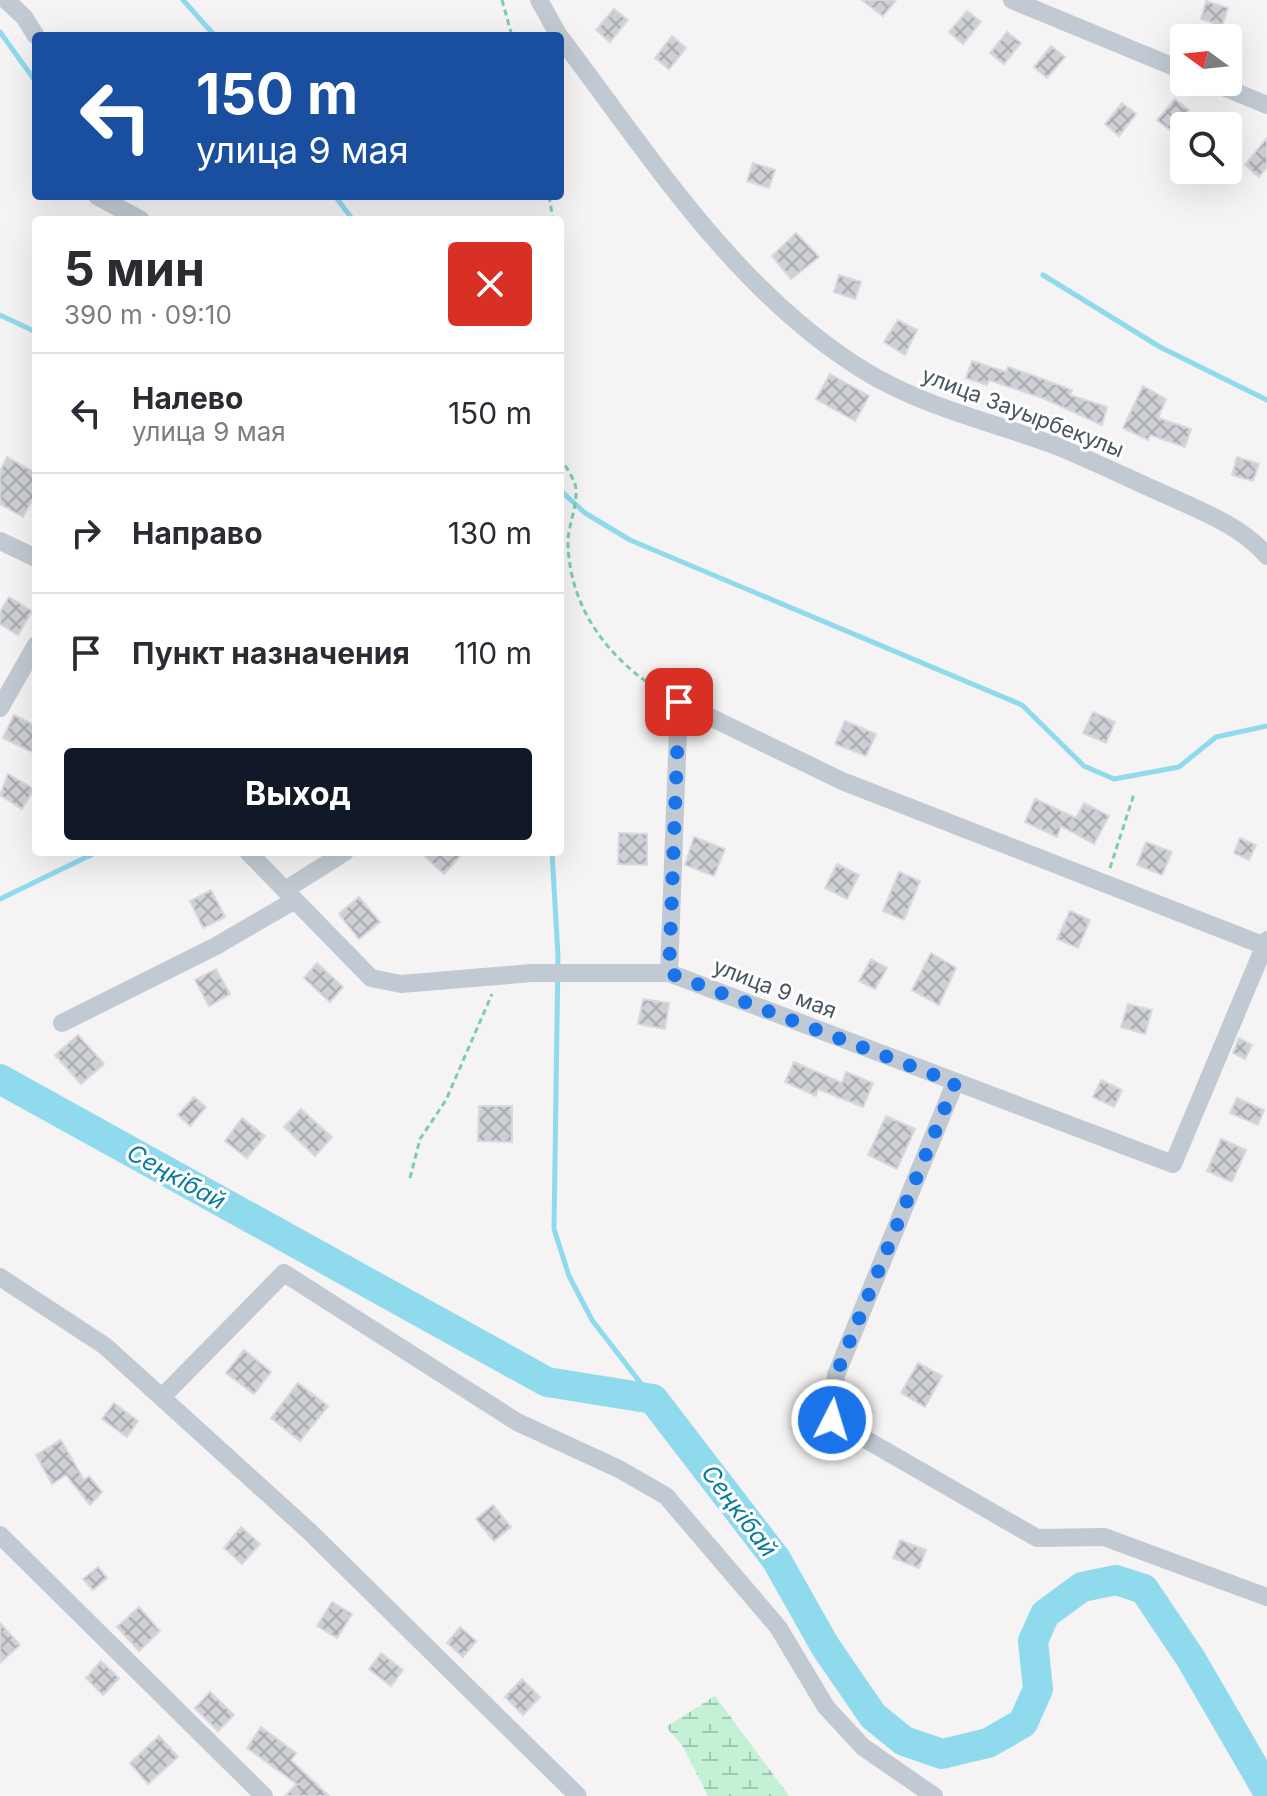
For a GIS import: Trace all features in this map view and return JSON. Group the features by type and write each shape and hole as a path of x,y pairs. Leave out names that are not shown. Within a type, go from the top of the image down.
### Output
{"street":[{"path":"6,0 24,17 33,32"},
{"name":"улица Зауырбекулы","path":"539,0 558,32"},
{"path":"1012,0 1170,65"},
{"name":"улица Зауырбекулы","path":"564,41 739,267 806,330 862,370 921,402 1054,446 1203,512 1256,543 1267,556"},
{"path":"1242,95 1267,105"},
{"path":"104,200 134,216"},
{"path":"0,541 32,556"},
{"path":"0,708 32,652"},
{"path":"669,973 679,702 842,781 1266,943"},
{"name":"улица 9 мая","path":"252,856 371,978 401,984 532,973 669,973 1173,1164 1266,943"},
{"path":"62,1023 216,946 340,856"},
{"path":"955,1083 836,1375 832,1420 1037,1538 1104,1537 1267,1596"},
{"path":"162,1397 284,1273 517,1422 619,1469 666,1496 778,1627 826,1707 863,1747 911,1789 934,1796"},
{"path":"0,1277 105,1346 162,1397 310,1532 578,1796"},
{"path":"0,1535 264,1796"}],"path":[{"path":"502,0 511,32"},
{"path":"564,465 576,488 568,542 572,588 589,623 644,681 679,702"},
{"path":"1105,883 1134,794"},
{"path":"410,1178 420,1139 446,1100 500,975"}],"green space":[{"path":"715,1696 789,1796 708,1796 682,1745 666,1727"}],"building":[{"path":"862,0 896,0 883,16"},
{"path":"1206,1 1228,8 1223,24 1201,19"},
{"path":"614,9 628,20 610,42 596,30"},
{"path":"967,11 981,22 963,44 949,32"},
{"path":"1007,32 1021,43 1004,64 990,53"},
{"path":"672,36 686,48 669,69 655,58"},
{"path":"1051,46 1065,57 1047,78 1034,67"},
{"path":"1175,99 1189,110 1170,112 1170,130 1157,120"},
{"path":"1122,103 1136,114 1119,136 1105,124"},
{"path":"1267,138 1267,167 1259,177 1245,165"},
{"path":"753,163 775,170 769,188 747,181"},
{"path":"796,233 819,257 791,279 772,256"},
{"path":"839,275 861,282 855,299 834,292"},
{"path":"898,320 917,330 905,355 884,342"},
{"path":"972,361 1006,372 1008,367 1029,374 1072,390 1070,395 1107,407 1102,425 1045,399 989,380 987,385 966,378"},
{"path":"830,374 869,396 855,421 816,399"},
{"path":"1143,386 1166,399 1158,418 1191,429 1185,447 1150,435 1148,440 1123,428"},
{"path":"7,457 32,471 32,500 23,517 0,504 0,471"},
{"path":"1237,457 1259,464 1253,481 1232,475"},
{"path":"9,597 32,611 18,635 0,624 0,612"},
{"path":"1093,712 1115,722 1106,743 1083,733"},
{"path":"14,715 32,724 32,752 3,738"},
{"path":"845,721 876,734 866,756 835,744"},
{"path":"8,774 32,788 22,809 0,795"},
{"path":"1035,799 1076,818 1084,803 1109,816 1094,844 1061,826 1057,837 1025,822"},
{"path":"619,833 647,834 647,865 618,864"},
{"path":"694,837 725,849 714,876 685,865"},
{"path":"1240,838 1256,845 1249,860 1234,853"},
{"path":"1146,842 1172,852 1162,875 1137,865"},
{"path":"424,856 460,856 444,874"},
{"path":"837,864 859,875 847,899 825,888"},
{"path":"899,872 920,881 904,920 883,911"},
{"path":"211,890 225,917 203,928 190,901"},
{"path":"359,897 380,922 359,939 339,914"},
{"path":"1070,911 1090,920 1078,948 1057,939"},
{"path":"931,953 956,968 939,1005 912,990"},
{"path":"871,959 887,968 875,989 859,981"},
{"path":"317,963 343,987 330,1002 304,978"},
{"path":"216,969 230,994 209,1006 195,980"},
{"path":"643,999 669,1003 665,1029 638,1024"},
{"path":"1128,1004 1152,1010 1145,1034 1121,1027"},
{"path":"78,1035 104,1064 81,1084 55,1055"},
{"path":"1239,1038 1252,1045 1245,1059 1233,1053"},
{"path":"794,1062 842,1083 846,1072 873,1083 863,1107 818,1089 816,1096 785,1082"},
{"path":"1101,1080 1122,1090 1114,1107 1093,1097"},
{"path":"194,1097 206,1107 190,1126 178,1115"},
{"path":"1237,1098 1264,1110 1258,1125 1230,1113"},
{"path":"479,1106 512,1106 512,1142 478,1141"},
{"path":"301,1109 332,1137 315,1156 284,1127"},
{"path":"886,1116 915,1129 897,1169 868,1155"},
{"path":"242,1118 265,1136 247,1158 225,1141"},
{"path":"1221,1139 1246,1150 1232,1182 1207,1171"},
{"path":"244,1350 271,1372 254,1394 226,1373"},
{"path":"918,1363 942,1376 925,1407 901,1393"},
{"path":"298,1383 328,1406 300,1441 271,1418"},
{"path":"114,1403 138,1421 127,1437 102,1419"},
{"path":"61,1440 84,1480 89,1476 102,1492 90,1505 66,1475 52,1484 36,1455"},
{"path":"493,1505 511,1527 494,1541 476,1519"},
{"path":"241,1527 260,1544 242,1564 224,1548"},
{"path":"900,1540 926,1550 919,1568 893,1558"},
{"path":"98,1567 107,1578 93,1590 83,1579"},
{"path":"332,1602 352,1614 337,1638 317,1626"},
{"path":"139,1607 160,1631 139,1651 117,1627"},
{"path":"0,1623 20,1645 0,1663"},
{"path":"460,1627 476,1641 463,1657 447,1643"},
{"path":"381,1653 403,1670 391,1686 369,1669"},
{"path":"101,1661 119,1678 103,1695 86,1678"},
{"path":"522,1679 540,1697 523,1715 505,1697"},
{"path":"210,1692 234,1715 218,1731 195,1708"},
{"path":"261,1727 296,1753 291,1760 329,1796 285,1796 297,1784 247,1748"},
{"path":"159,1736 178,1757 148,1784 130,1763"}],"waterway":[{"path":"183,0 211,32"},
{"path":"0,32 32,76"},
{"path":"338,200 350,216"},
{"path":"1043,275 1160,347 1267,400"},
{"path":"0,315 32,330"},
{"path":"564,494 585,513 630,540 1022,705 1084,766 1114,779 1179,767 1216,737 1267,726"},
{"path":"0,899 89,856"},
{"path":"552,856 558,956 554,1229 569,1276 592,1320 653,1399"},
{"name":"Сеңкібай","path":"0,1079 547,1382 653,1399 776,1559 825,1646 873,1716 904,1741 942,1754 988,1743 1023,1723 1038,1689 1033,1641 1045,1614 1082,1587 1116,1580 1144,1589 1191,1659 1267,1790"}],"route":[{"path":"679,702 669,973 955,1083 836,1375 832,1420"}]}
